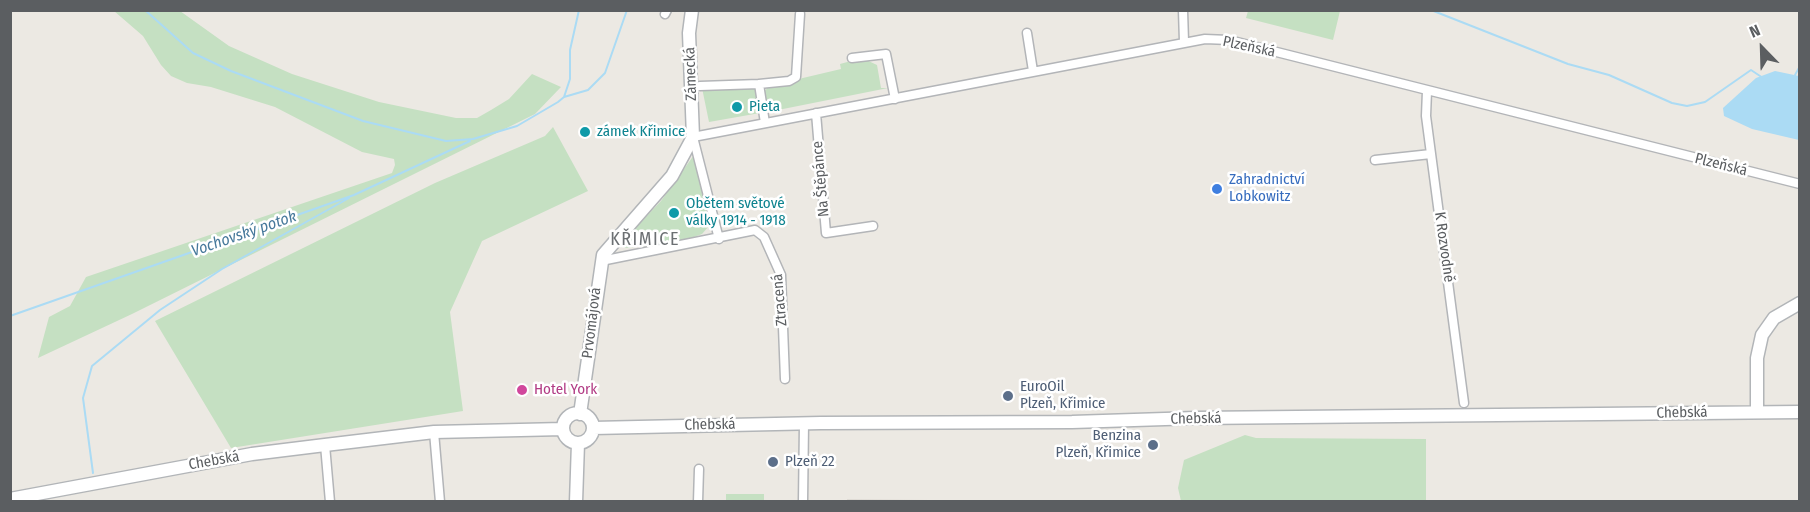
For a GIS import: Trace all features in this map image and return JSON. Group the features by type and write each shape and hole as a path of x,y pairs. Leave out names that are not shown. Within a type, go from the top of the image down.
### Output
{"main road":[{"name":"Zámecká","path":"692,10 689,33 693,137"},
{"path":"600,265 611,242 672,176 693,137"},
{"name":"Prvomájová","path":"580,414 600,265"},
{"path":"1757,412 1757,358 1762,335 1774,318 1800,303"},
{"name":"Chebská","path":"593,428 804,423 1072,422 1800,412"},
{"path":"580,414 589,418 593,428 587,440 578,443 569,440 563,429 568,417 580,414"},
{"name":"Chebská","path":"10,499 207,462 325,445 434,432 563,429"},
{"path":"576,501 578,443"}],"street":[{"path":"1183,10 1185,42"},
{"path":"700,86 759,84 789,81 796,77 800,14"},
{"path":"1027,33 1033,71"},
{"name":"Plzeňská","path":"693,137 1185,42 1205,39 1229,40 1800,184"},
{"path":"852,58 886,54 895,99"},
{"path":"759,84 765,123"},
{"name":"K Rozvodně","path":"1427,91 1426,116 1464,403"},
{"name":"Na Štěpánce","path":"816,113 826,233 873,226"},
{"path":"600,265 719,239 693,137"},
{"path":"1375,160 1431,154"},
{"name":"Ztracená","path":"719,239 755,230 764,237 781,275 785,379"},
{"path":"803,501 804,423"},
{"path":"434,432 440,501"},
{"path":"325,445 330,501"},
{"path":"698,501 699,469"}],"shaded area":[{"path":"847,499 1011,501 847,502"}],"green space":[{"path":"1248,10 1340,11 1333,40 1246,18"},
{"path":"114,11 180,11 229,46 292,74 379,102 456,118 477,118 491,110 509,99 532,74 561,87 535,114 132,314 38,358 49,317 70,306 86,277 392,173 395,165 394,159 362,152 275,107 211,87 187,83 171,76 161,65 143,36"},
{"path":"862,58 877,65 881,88 888,88 768,112 764,92 769,86 841,69 840,64"},
{"path":"750,87 756,89 760,113 709,122 702,88"},
{"path":"553,127 588,191 482,241 450,312 463,411 231,448 155,321 435,183 545,136"},
{"path":"694,155 710,218 709,226 702,234 678,243 625,248 622,242 661,201"},
{"path":"1245,435 1256,438 1426,439 1426,501 1181,501 1178,488 1184,460"},
{"path":"726,494 764,494 764,501 726,501"}],"water":[{"path":"1775,71 1799,76 1799,140 1752,129 1724,116 1723,108 1756,78"}],"waterway":[{"path":"145,10 193,53 231,71 363,121 446,141 473,139 517,126 564,97 570,79 570,50 579,10"},
{"path":"564,97 588,90 605,73 627,10"},
{"path":"1431,10 1568,64 1609,75 1672,103 1687,106 1705,102 1751,70 1763,78"},
{"path":"1795,75 1800,66"},
{"name":"Vochovský potok","path":"10,316 354,195 470,141"},
{"path":"93,473 83,398 92,366 160,310 222,269 349,198"}],"place":[{"name":"Pieta","path":"737,107"},
{"name":"zámek Křimice","path":"585,132"},
{"name":"Zahradnictví Lobkowitz","path":"1217,189"},
{"name":"Obětem světové války 1914 - 1918","path":"674,213"},
{"name":"Hotel York","path":"522,390"},
{"name":"EuroOil Plzeň, Křimice","path":"1008,396"},
{"name":"Benzina Plzeň, Křimice","path":"1153,445"},
{"name":"Plzeň 22","path":"773,462"}],"district":[{"name":"KŘIMICE","path":"645,240"}]}
